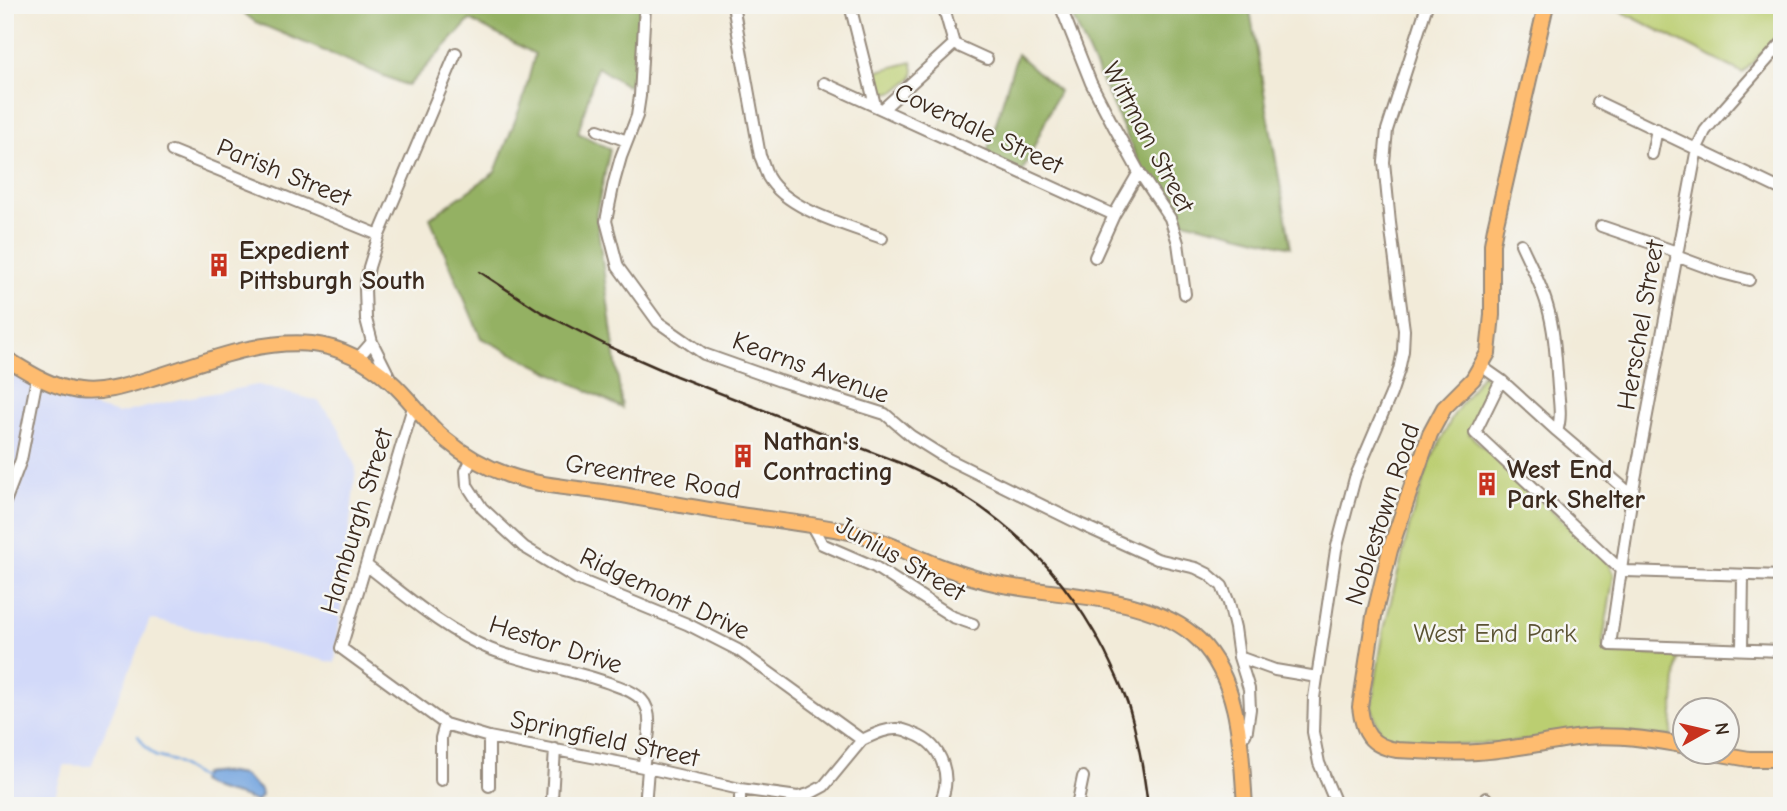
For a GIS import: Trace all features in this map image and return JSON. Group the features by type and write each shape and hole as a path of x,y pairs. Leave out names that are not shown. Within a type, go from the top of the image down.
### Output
{"main road":[{"name":"Noblestown Road","path":"1546,5 1492,244 1492,315 1488,352 1473,379 1444,408 1430,434 1390,550 1374,615 1361,718 1367,734 1384,748 1476,752 1610,736 1672,743"},
{"name":"Greentree Road","path":"5,358 54,385 75,391 95,392 121,387 253,347 283,343 316,344 358,358 391,381 444,438 472,459 489,468 531,482 856,533 976,579 1142,608 1188,631 1215,659 1225,679 1233,706 1245,806"},
{"path":"1742,758 1782,759"}],"street":[{"name":"Kearns Avenue","path":"645,5 637,116 614,182 606,221 618,267 658,321 704,354 885,414 911,436 946,458 1057,513 1157,559 1196,568 1208,574 1222,586 1249,689 1247,730 1245,735 1238,738"},
{"path":"733,5 760,156 768,177 785,197 806,209 882,238"},
{"path":"850,5 879,107 954,44"},
{"path":"943,5 954,44 987,59"},
{"name":"Wittman Street","path":"1060,5 1091,83 1139,172 1170,218 1178,243 1185,295"},
{"path":"1337,806 1318,763 1313,715 1317,677 1336,550 1355,478 1391,394 1403,351 1404,330 1384,162 1387,130 1427,5"},
{"name":"Herschel Street","path":"1742,649 1609,645 1632,495 1697,148 1705,131 1782,43"},
{"path":"391,381 372,342 366,319 365,288 369,267 456,54"},
{"name":"Coverdale Street","path":"824,83 1114,215"},
{"path":"1598,102 1781,188"},
{"path":"1652,154 1657,129"},
{"path":"598,130 627,141"},
{"name":"Parish Street","path":"172,151 380,235"},
{"path":"1096,257 1114,215 1139,172"},
{"path":"1601,226 1722,273 1749,280"},
{"path":"1521,244 1543,293 1550,317 1560,415 1557,431"},
{"path":"358,358 372,342"},
{"path":"1481,366 1501,380 1632,495"},
{"path":"5,502 21,460 37,378"},
{"path":"1501,380 1475,433 1620,569 1782,576"},
{"name":"Hamburgh Street","path":"341,648 413,407"},
{"name":"Ridgemont Drive","path":"472,459 466,471 467,485 482,508 524,547 577,579 687,624 738,650 862,740"},
{"name":"Junius Street","path":"813,526 822,544 875,567 953,617 973,624"},
{"name":"Hestor Drive","path":"366,565 455,632 492,650 582,674 627,690 642,699 648,708 649,720 646,768"},
{"path":"1743,575 1742,649 1782,651"},
{"name":"Springfield Street","path":"341,648 445,724 489,737 740,789 798,796 809,793 824,786 862,740"},
{"path":"1239,657 1275,670 1317,677"},
{"path":"441,780 441,738 445,724"},
{"path":"862,740 899,728 931,743 945,768 946,783 938,806"},
{"path":"489,737 489,786"},
{"path":"552,799 555,749"},
{"path":"645,806 646,768"},
{"path":"1077,806 1083,777"},
{"path":"740,789 740,806"}],"shaded area":[{"path":"5,366 65,399 118,414 180,399 258,385 318,401 336,422 356,468 335,663 150,619 91,766 64,765 52,806 5,806"}],"green space":[{"path":"234,5 640,5 638,76 627,86 597,67 578,133 610,149 596,214 622,408 481,338 430,218 495,172 523,100 535,54 470,20 408,86 255,22"},
{"path":"1067,5 1249,5 1291,247 1180,220 1146,178"},
{"path":"1608,5 1782,5 1782,31 1743,73"},
{"path":"1017,54 1059,91 1022,173 986,156"},
{"path":"912,62 913,77 896,91 878,95 874,72"},
{"name":"West End Park","path":"1482,374 1495,383 1469,434 1610,565 1614,574 1603,641 1604,650 1678,657 1675,696 1672,696 1671,736 1611,733 1504,743 1414,745 1382,736 1371,709 1384,629 1411,520 1429,464 1453,416"}],"water":[{"path":"222,772 243,775 260,790 261,796 256,802 200,781 203,774"}],"waterway":[{"path":"138,736 155,756 173,761 201,778"}],"railway":[{"path":"480,272 541,312 610,347 676,376 900,463 947,486 985,510 1026,544 1062,584 1092,628 1122,688 1130,711 1148,806"}],"place":[{"name":"Expedient Pittsburgh South","path":"219,265"},
{"name":"Nathan's Contracting","path":"743,456"},
{"name":"West End Park Shelter","path":"1487,484"}]}
